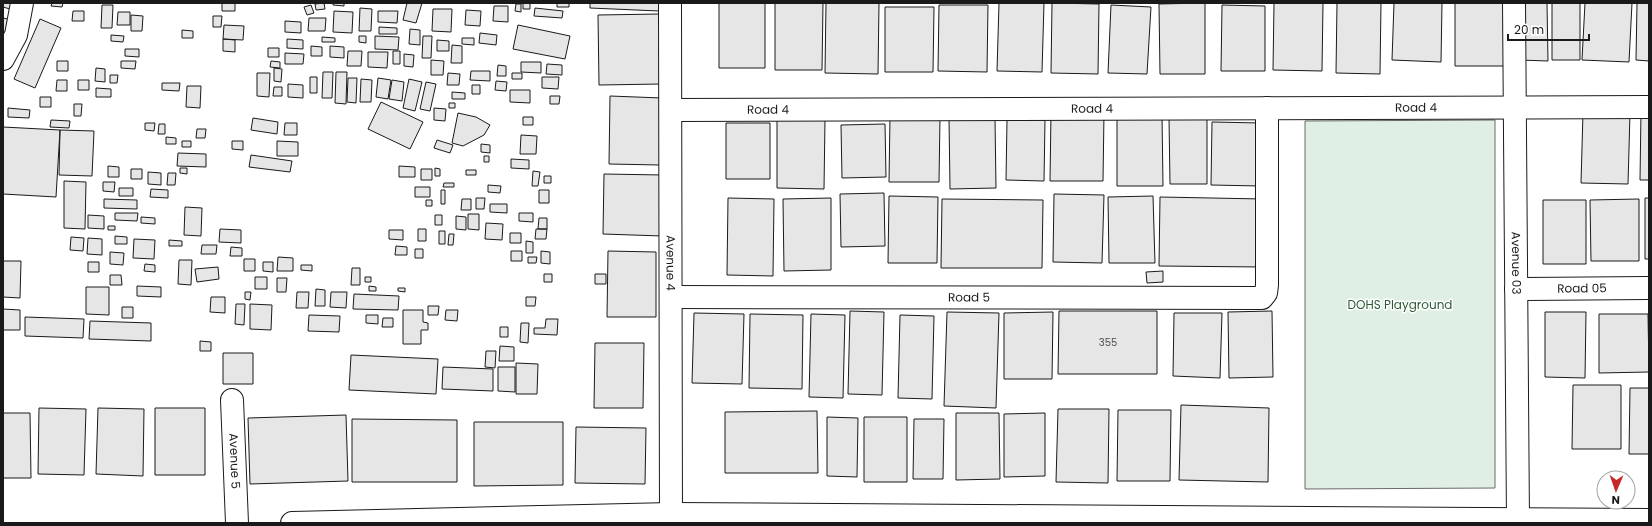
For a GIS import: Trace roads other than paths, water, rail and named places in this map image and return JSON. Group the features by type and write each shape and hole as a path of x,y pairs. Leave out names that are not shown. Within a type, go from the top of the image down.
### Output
{"street":[{"path":"3,59 16,35 22,3"},
{"name":"Avenue 4","path":"670,3 671,519"},
{"name":"Avenue 03","path":"1514,3 1518,521"},
{"name":"Road 4","path":"670,110 1267,108 1514,109 1649,107"},
{"name":"Road 5","path":"671,297 1262,298 1266,293 1267,285 1267,108"},
{"name":"Road 05","path":"1516,289 1649,288"},
{"name":"Avenue 5","path":"232,400 237,523"},
{"path":"292,523 671,519 1649,520"}],"park label":[{"name":"DOHS Playground","path":"1400,305"}]}
